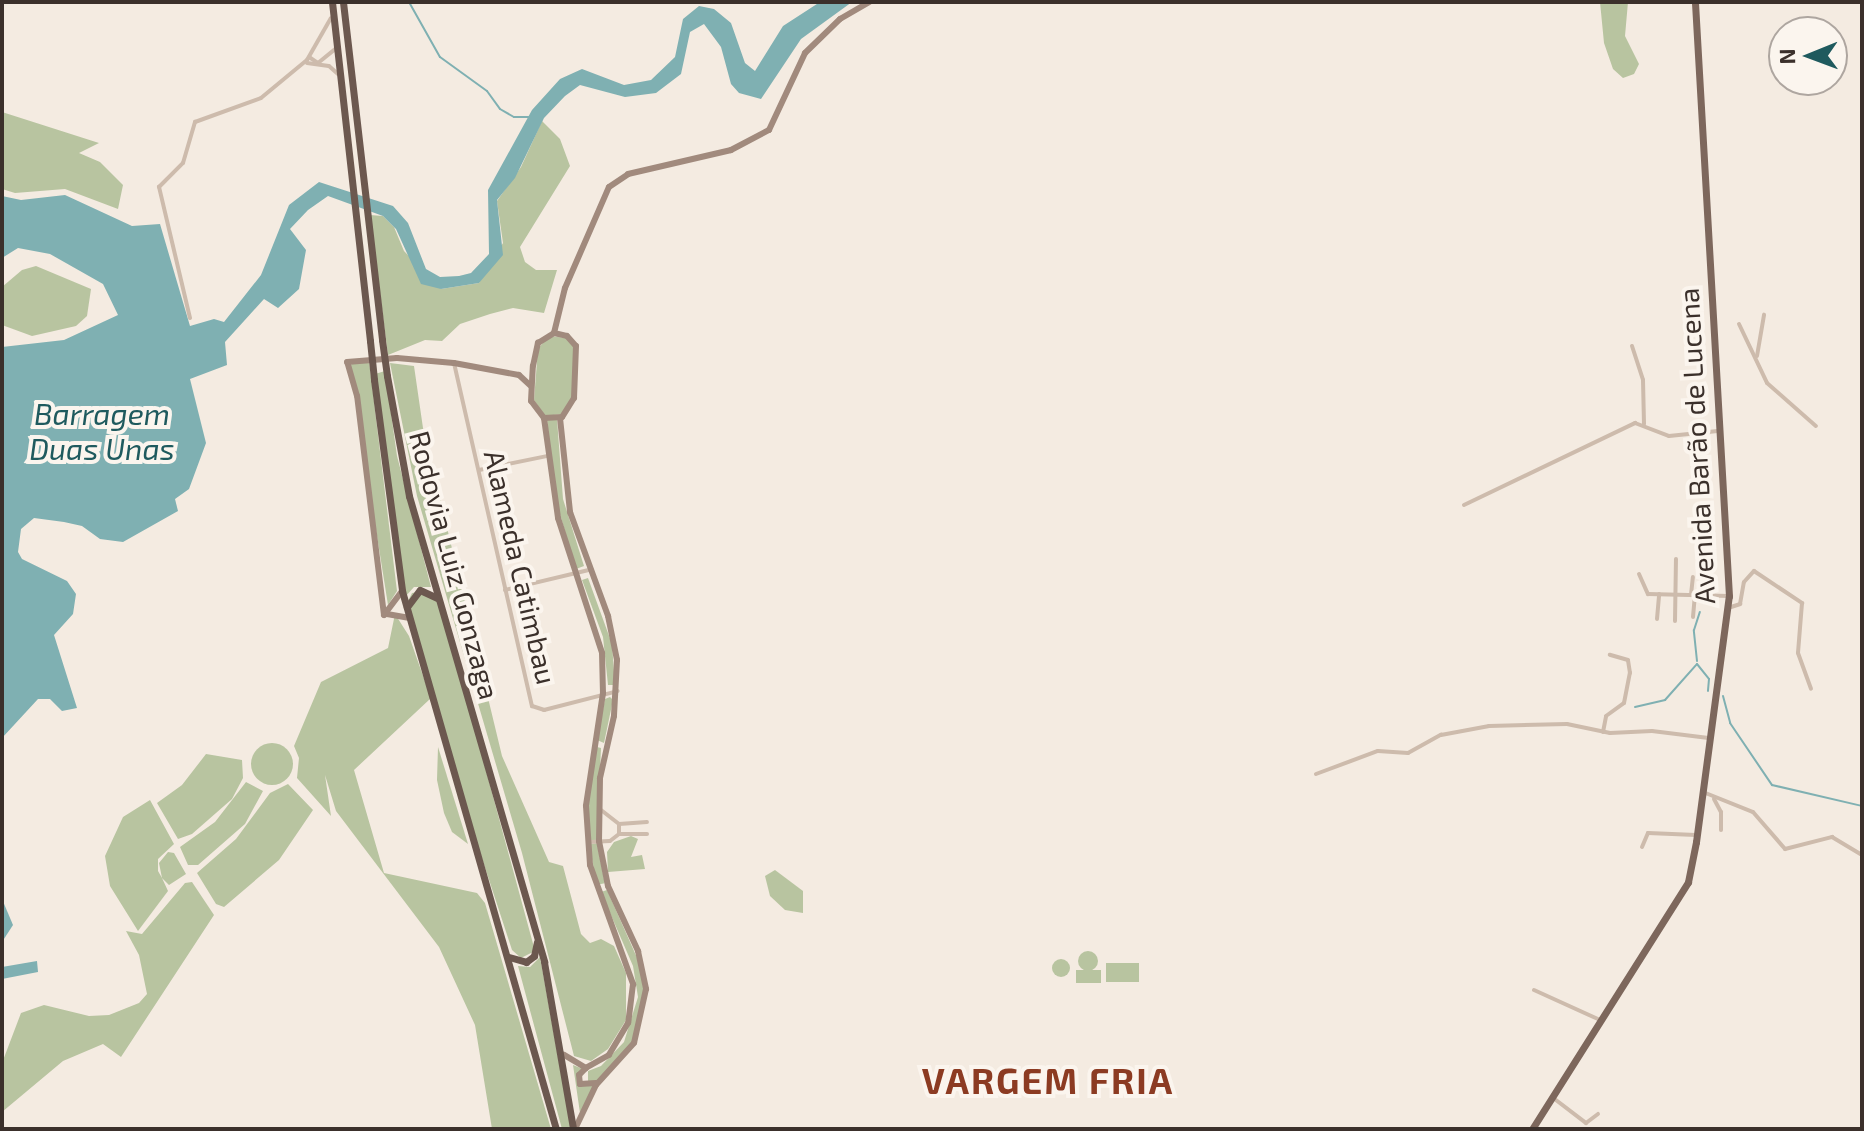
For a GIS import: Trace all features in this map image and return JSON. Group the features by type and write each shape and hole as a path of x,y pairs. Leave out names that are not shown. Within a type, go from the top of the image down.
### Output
{"highway":[{"name":"Rodovia Luiz Gonzaga","path":"332,2 352,182 364,234 401,463 537,935 564,1055 574,1129"},
{"name":"Rodovia Luiz Gonzaga","path":"343,2 363,181 370,341 402,591 556,1129"},
{"path":"409,615 410,597 420,590 431,592 441,603"},
{"path":"503,944 511,959 526,962 537,951 537,935"}],"main road":[{"path":"599,1081 580,1084 579,1075 586,1068 601,1062 620,1041 633,997 630,969 596,888 587,842 594,743 603,693 598,633 558,518 544,418 531,401 538,343 554,333 565,288 609,187 628,174 731,150 769,130 818,36 870,2"},
{"name":"Avenida Barão de Lucena","path":"1532,1129 1688,882 1697,835 1729,596 1695,2"},
{"path":"554,333 572,339 577,353 573,403 560,418 564,484 614,641 618,691 598,807 599,841 608,886 638,951 646,989 634,1043 599,1081 574,1129"},
{"path":"384,615 357,396 346,370 351,360 397,358 454,363 519,375 531,386"},
{"path":"519,375 533,366"},
{"path":"544,418 560,418"},
{"path":"384,615 402,591"},
{"path":"384,615 409,615"},
{"path":"564,1055 586,1068"}],"street":[{"path":"190,318 159,187 183,163 195,122 253,102 304,63 333,12"},
{"path":"318,63 337,45"},
{"path":"309,57 318,63"},
{"path":"304,63 329,66 341,79"},
{"path":"1756,358 1764,315"},
{"path":"1739,324 1767,383 1816,426"},
{"path":"1632,346 1643,380 1644,424"},
{"name":"Alameda Catimbau","path":"454,363 535,710 603,693"},
{"path":"1464,505 1538,466 1630,425 1644,424 1669,436 1720,431"},
{"path":"479,470 547,456"},
{"path":"1675,621 1676,559"},
{"path":"505,590 589,570"},
{"path":"1728,608 1740,604 1744,582 1754,571 1802,603 1798,653 1811,689"},
{"path":"1639,574 1644,590 1659,594 1729,596"},
{"path":"1693,577 1693,617"},
{"path":"1657,619 1659,594"},
{"path":"1603,732 1606,716 1624,703 1631,667 1626,658 1610,655"},
{"path":"603,693 618,691"},
{"path":"1316,774 1378,751 1408,753 1441,735 1489,726 1567,724 1603,732 1709,738"},
{"path":"594,743 607,747"},
{"path":"1703,791 1753,812 1785,849 1832,837 1847,841 1862,855"},
{"path":"1712,796 1721,812 1721,830"},
{"path":"598,807 619,824 647,822"},
{"path":"603,862 610,841 619,834 644,834 641,823"},
{"path":"619,824 619,834"},
{"path":"1642,847 1648,833 1697,835"},
{"path":"587,842 610,841"},
{"path":"596,888 608,886"},
{"path":"1534,990 1600,1020"},
{"path":"1552,1097 1586,1123 1598,1114"}],"green space":[{"path":"1600,2 1628,2 1625,36 1639,64 1634,74 1623,78 1613,69 1604,43"},
{"path":"2,112 99,143 79,153 100,162 123,185 118,209 65,189 15,193 2,189"},
{"path":"542,121 560,139 570,166 520,247 525,262 536,270 557,270 544,313 513,308 490,314 460,324 442,341 425,340 388,355 370,215 383,216 394,227 404,251 441,289 479,283 503,243 497,201 521,167"},
{"path":"36,266 91,289 87,316 76,326 32,336 2,325 2,287 22,270"},
{"path":"548,336 567,338 574,345 573,398 562,414 545,416 534,400 538,349"},
{"path":"354,361 369,361 397,591 388,605 350,366"},
{"path":"390,363 414,366 423,428 502,756 549,862 563,866 581,934 590,943 601,939 614,946 626,973 626,1020 608,1049 591,1061 574,1056 522,853 417,496"},
{"path":"385,371 397,456 431,587 414,587 405,597 375,374"},
{"path":"547,419 557,419 563,499 584,566 576,569 555,497"},
{"path":"588,578 612,644 615,685 608,685 603,637 582,580"},
{"path":"424,591 441,605 535,951 521,958 512,950 430,699 354,770 384,873 477,893 485,903 551,1129 492,1129 475,1025 439,947 336,811 325,775 331,816 297,778 299,758 294,746 321,682 388,648 395,614 409,636 428,690 408,601 412,593"},
{"path":"610,697 613,700 604,743 597,740 605,699"},
{"path":"272,743 287,749 293,764 287,779 272,785 257,779 251,764 257,749"},
{"path":"438,747 468,844 452,832 444,813 437,780"},
{"path":"597,747 601,748 597,840 590,840 588,802"},
{"path":"206,754 242,760 243,778 232,799 192,834 178,839 157,803 182,785"},
{"path":"246,782 263,791 245,824 198,865 188,865 180,847 215,822"},
{"path":"288,784 313,810 279,860 224,907 216,904 197,873 236,839 270,793"},
{"path":"150,800 174,844 158,859 158,871 168,891 138,931 110,886 105,856 123,817"},
{"path":"631,836 638,839 631,857 642,855 645,869 608,872 607,852 614,842"},
{"path":"597,843 605,883 597,885 589,845"},
{"path":"168,852 174,853 186,874 169,885 162,878 159,863"},
{"path":"775,870 803,891 803,913 785,910 770,896 765,876"},
{"path":"192,882 214,915 121,1057 103,1044 63,1061 2,1112 2,1063 21,1013 44,1005 89,1016 109,1015 139,1003 147,994 139,955 126,931 142,934 185,883"},
{"path":"607,890 642,969 644,1005 632,1044 596,1082 588,1083 588,1071 601,1066 624,1042 638,997 633,966 601,892"},
{"path":"1088,951 1095,954 1098,961 1095,968 1088,971 1081,968 1078,961 1081,954"},
{"path":"540,957 571,1129 562,1129 518,966 530,967"},
{"path":"1061,959 1070,968 1061,977 1052,968"},
{"path":"1106,963 1139,963 1139,982 1106,982"},
{"path":"1076,970 1101,970 1101,983 1076,983"},
{"path":"573,1065 583,1069 581,1086 596,1085 580,1113"}],"water":[{"name":"Barragem Duas Unas","path":"820,2 852,2 801,39 761,99 739,93 731,84 721,47 704,24 690,32 681,74 656,93 625,97 580,85 565,96 544,118 515,178 497,200 503,255 479,283 441,289 421,284 396,229 383,216 328,196 308,210 290,229 306,250 299,289 278,308 264,299 225,342 227,365 190,379 206,443 189,489 175,499 178,511 123,542 100,539 82,526 34,518 21,529 18,552 22,559 67,581 76,594 73,614 54,635 77,708 62,711 50,699 38,699 2,738 2,347 64,340 118,315 103,284 50,254 18,248 2,258 2,196 21,200 65,195 132,226 160,224 190,326 214,319 224,322 261,275 289,205 319,182 393,206 408,223 426,269 440,277 459,276 471,273 489,254 488,190 532,110 560,79 582,69 624,85 651,80 675,57 683,19 699,6 714,9 731,23 745,63 755,71 783,26"},
{"path":"2,899 13,925 2,942"},
{"path":"37,961 38,972 2,979 2,967"}],"waterway":[{"path":"409,2 440,57 487,91 500,109 514,117 529,117"},
{"path":"1697,661 1694,630 1700,612"},
{"path":"1635,707 1665,700 1697,664 1709,679 1708,691"},
{"path":"1723,696 1730,723 1772,785 1862,806"}],"district":[{"name":"VARGEM FRIA","path":"1048,1080"}]}
